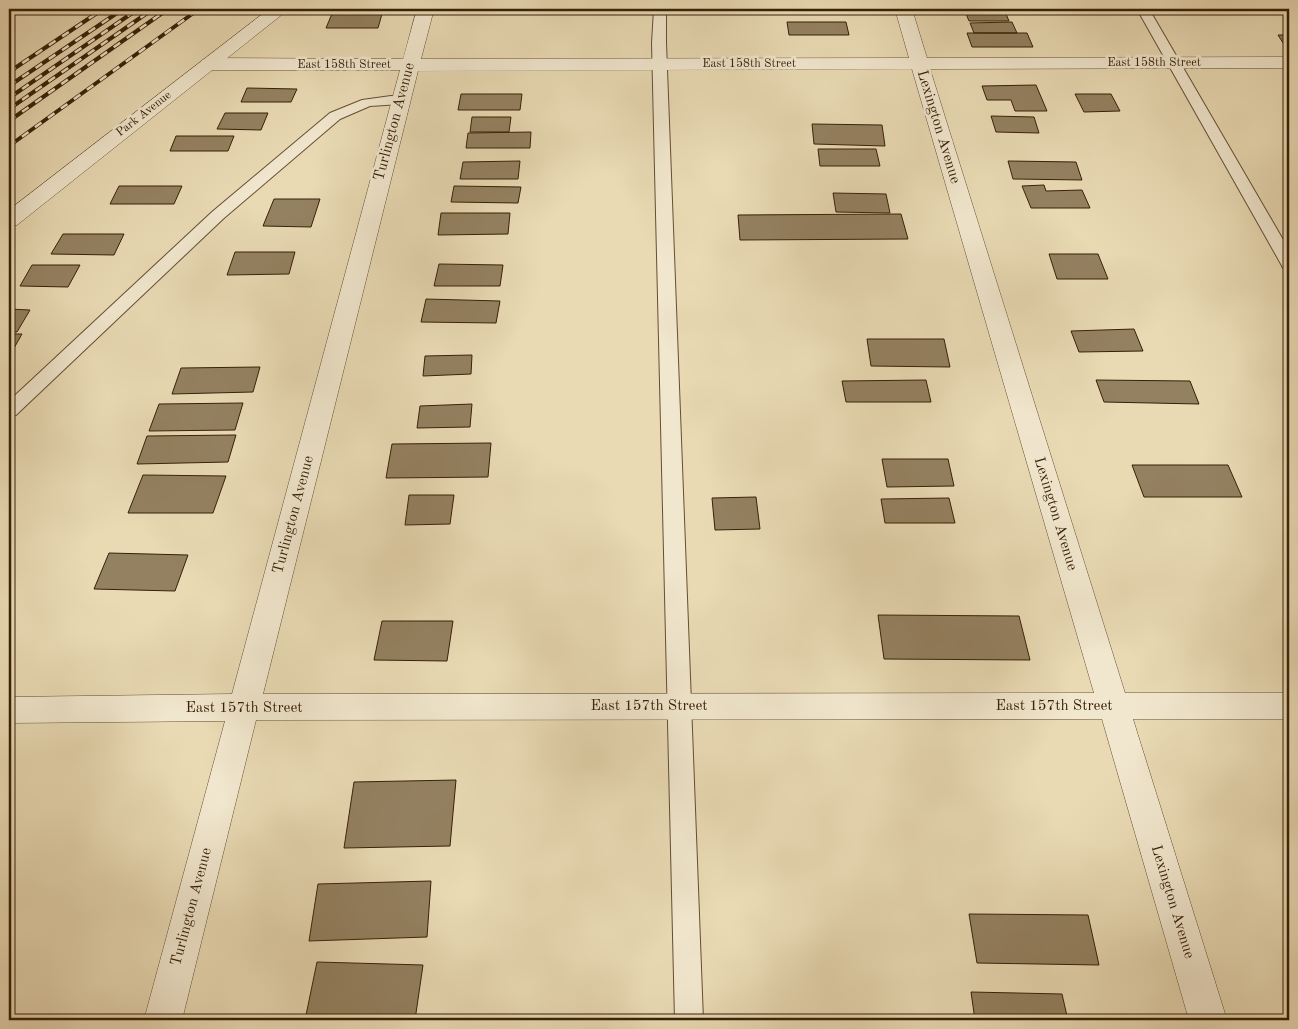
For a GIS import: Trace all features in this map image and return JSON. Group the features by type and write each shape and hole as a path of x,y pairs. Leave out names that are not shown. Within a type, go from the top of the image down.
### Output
{"street":[{"name":"Park Avenue","path":"9,220 280,9"},
{"name":"Turlington Avenue","path":"163,1020 425,9"},
{"name":"Lexington Avenue","path":"903,9 1208,1020"},
{"name":"East 158th Street","path":"209,64 1289,62"},
{"name":"East 157th Street","path":"9,710 244,707 1289,706"}],"lane":[{"path":"660,9 660,64 690,1020"},
{"path":"1143,9 1289,264"},
{"path":"9,411 218,214 335,116 353,106 377,99 401,100"}],"building":[{"path":"334,9 392,9 390,14 382,14 378,28 326,28"},
{"path":"784,9 842,9 843,14 785,14"},
{"path":"964,9 1004,9 1009,21 969,21"},
{"path":"787,22 846,22 849,35 789,35"},
{"path":"1012,22 1017,33 974,33 970,23"},
{"path":"967,33 1027,33 1033,47 972,47"},
{"path":"1278,35 1289,35 1289,46 1285,46"},
{"path":"1036,85 1047,111 1015,111 1011,100 987,100 982,86"},
{"path":"247,88 297,89 291,102 241,102"},
{"path":"461,94 522,94 520,110 458,110"},
{"path":"1075,94 1111,94 1120,111 1084,112"},
{"path":"225,113 268,113 261,130 217,129"},
{"path":"991,116 1034,117 1039,133 996,132"},
{"path":"472,117 511,117 509,132 470,132"},
{"path":"812,124 882,125 885,146 814,144"},
{"path":"531,132 530,148 466,148 468,133"},
{"path":"176,136 234,136 228,151 170,151"},
{"path":"818,149 876,149 880,166 820,166"},
{"path":"520,161 518,179 460,179 463,162"},
{"path":"1008,161 1076,162 1082,180 1013,179"},
{"path":"1044,185 1046,191 1082,190 1090,208 1031,208 1022,186"},
{"path":"119,186 182,186 174,204 110,204"},
{"path":"454,186 521,187 518,203 451,202"},
{"path":"833,193 886,194 890,213 836,212"},
{"path":"274,199 320,199 311,227 263,226"},
{"path":"441,213 510,213 508,234 438,235"},
{"path":"901,214 908,239 740,240 738,215"},
{"path":"63,234 124,234 114,255 51,254"},
{"path":"235,252 295,252 289,274 227,275"},
{"path":"1049,254 1098,254 1108,279 1057,279"},
{"path":"439,264 503,265 500,286 434,286"},
{"path":"32,265 80,265 68,287 20,286"},
{"path":"426,299 500,301 496,323 421,322"},
{"path":"9,309 30,310 17,332 9,332"},
{"path":"1134,329 1143,351 1079,352 1071,331"},
{"path":"9,334 22,334 9,357"},
{"path":"867,339 944,339 950,367 871,366"},
{"path":"472,355 471,374 423,376 425,356"},
{"path":"260,367 253,392 172,394 181,368"},
{"path":"926,380 931,402 846,402 842,381"},
{"path":"1096,380 1190,381 1199,404 1104,402"},
{"path":"243,403 235,430 149,431 159,404"},
{"path":"472,404 470,427 417,428 420,406"},
{"path":"236,435 228,462 137,464 147,436"},
{"path":"491,443 488,477 386,478 392,444"},
{"path":"882,459 948,459 954,486 887,487"},
{"path":"1132,465 1228,465 1242,497 1144,497"},
{"path":"143,475 226,476 213,513 128,513"},
{"path":"409,495 454,495 450,524 405,525"},
{"path":"756,497 760,529 715,530 712,498"},
{"path":"949,498 955,523 885,523 881,499"},
{"path":"109,553 188,555 175,591 94,589"},
{"path":"878,615 1019,616 1030,660 884,659"},
{"path":"382,621 453,621 447,661 374,660"},
{"path":"456,780 450,846 344,848 354,782"},
{"path":"431,881 427,937 309,941 318,884"},
{"path":"969,914 1088,915 1099,965 977,963"},
{"path":"317,962 423,965 415,1020 305,1020"},
{"path":"971,992 1062,994 1067,1016 1081,1016 1082,1020 975,1020"}],"railway":[{"path":"9,72 103,9"},
{"path":"9,86 123,9"},
{"path":"9,98 138,9"},
{"path":"9,109 153,9"},
{"path":"9,121 168,9"},
{"path":"9,146 199,9"}]}
